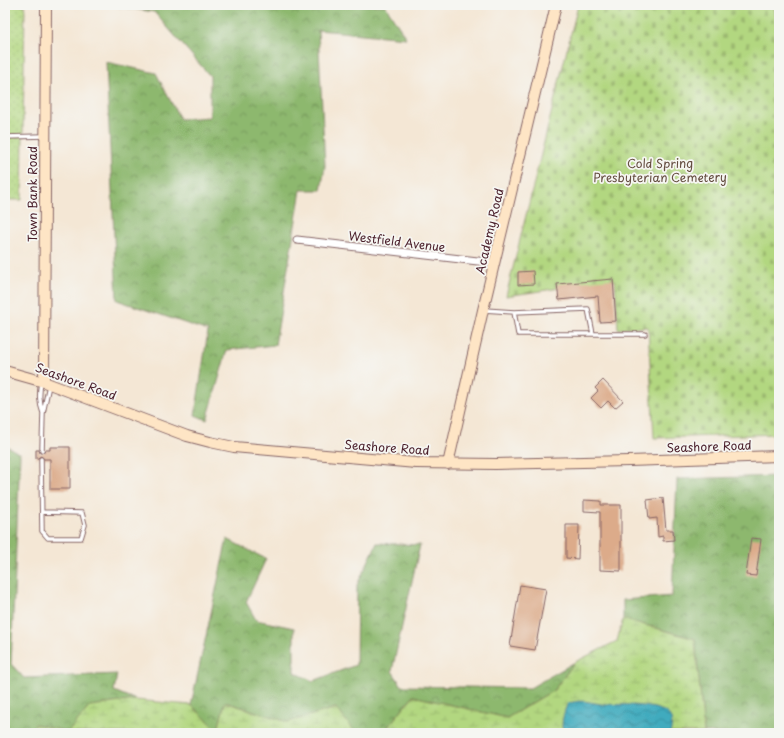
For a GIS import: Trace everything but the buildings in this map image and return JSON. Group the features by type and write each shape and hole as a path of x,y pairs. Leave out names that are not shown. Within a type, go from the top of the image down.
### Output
{"street":[{"name":"Town Bank Road","path":"45,383 46,5"},
{"name":"Academy Road","path":"448,464 483,310 556,5"},
{"name":"Westfield Avenue","path":"298,240 495,263"},
{"name":"Seashore Road","path":"5,371 45,383 188,436 234,447 416,464 628,462 779,456"}],"lane":[{"path":"5,136 45,136"},
{"path":"483,310 514,312 588,309 593,334"},
{"path":"514,312 518,334 644,334"},
{"path":"43,413 40,405 45,383"},
{"path":"42,450 45,383"},
{"path":"41,459 42,531 48,538 81,538 85,525 82,513 42,512"}],"green space":[{"path":"5,5 25,5 22,200 5,200"},
{"path":"107,5 385,5 406,38 318,30 325,166 321,190 301,190 275,345 227,350 207,420 195,415 208,331 117,300 106,62 156,73 180,119 210,117 210,76 154,12"},
{"name":"Cold Spring Presbyterian Cemetery","path":"578,5 773,5 779,26 779,63 772,95 779,101 779,434 654,438 648,327 618,329 615,280 506,296"},
{"path":"773,5 779,5 779,26"},
{"path":"779,63 779,101 772,96"},
{"path":"5,445 20,454 11,664 24,678 117,674 114,691 136,700 90,706 68,732 35,724 30,733 5,733"},
{"path":"779,476 779,733 704,733 695,639 623,619 623,600 672,596 677,479"},
{"path":"227,539 266,559 246,602 256,620 294,628 294,672 313,681 356,665 357,585 377,543 420,545 392,671 402,686 530,688 575,662 554,690 507,718 413,696 383,733 356,733 336,708 288,722 225,702 218,731 191,705"},
{"path":"623,619 695,639 704,733 383,733 413,696 507,718 554,690 575,662 617,641"},
{"path":"136,700 191,705 218,730 225,702 288,722 336,708 356,733 30,733 35,724 68,732 90,706"}],"water":[{"path":"579,701 601,704 637,705 656,708 669,715 672,724 670,733 574,733 562,728 562,721 568,703"}]}
